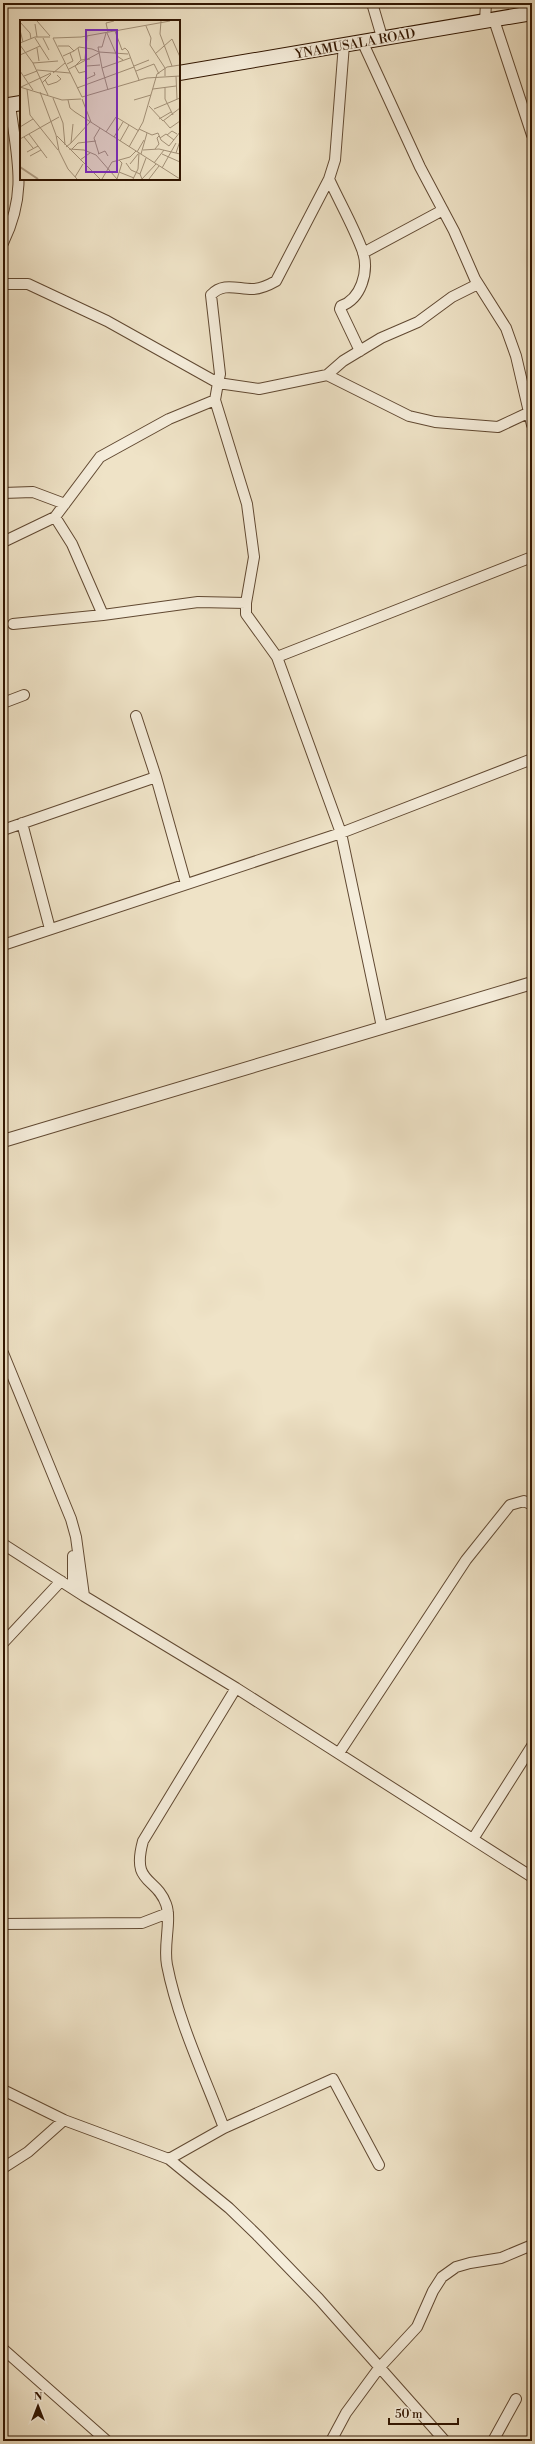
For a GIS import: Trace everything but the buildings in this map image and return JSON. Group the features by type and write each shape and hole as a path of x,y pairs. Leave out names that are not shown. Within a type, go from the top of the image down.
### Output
{"main road":[{"name":"YNAMUSALA ROAD","path":"180,74 344,44 532,13"}],"street":[{"path":"372,3 382,38"},
{"path":"486,3 490,21 532,135"},
{"path":"362,41 420,167 443,210 478,284 506,328 516,356 532,425"},
{"path":"344,44 335,160 329,179 276,281 266,286 254,289 228,287 216,289 211,295 220,374 215,400 247,504 254,557 246,603 246,614 277,657 341,833 382,1027"},
{"path":"3,243 16,212 20,180 11,104"},
{"path":"329,179 363,253 364,272 360,292 352,302 341,306 340,309 360,351"},
{"path":"363,253 443,210"},
{"path":"3,284 28,284 35,287 107,321 218,383 260,389 327,375 381,338 418,322 452,297 478,284"},
{"path":"327,375 418,420 498,427 530,412"},
{"path":"3,542 55,517 100,457 169,419 215,400"},
{"path":"3,493 33,492 65,504"},
{"path":"55,517 72,544 103,615"},
{"path":"277,657 532,557"},
{"path":"13,624 103,615 198,602 246,603"},
{"path":"3,703 24,695"},
{"path":"136,716 156,777 186,884"},
{"path":"3,945 341,833 532,759"},
{"path":"3,830 156,777"},
{"path":"22,823 50,929"},
{"path":"3,1141 532,982"},
{"path":"3,1353 71,1519 79,1550 84,1596"},
{"path":"3,1367 54,1490 70,1538 73,1561 73,1588"},
{"path":"339,1754 466,1560 510,1505 524,1501 532,1505"},
{"path":"3,1544 84,1596 236,1688 532,1877"},
{"path":"3,1643 61,1581"},
{"path":"224,2128 180,2012 167,1966 164,1948 168,1913 161,1896 145,1880 139,1854 143,1841 236,1688"},
{"path":"473,1839 532,1746"},
{"path":"3,1924 142,1923 168,1913"},
{"path":"169,2158 224,2128 333,2079 379,2165"},
{"path":"3,2090 64,2120 169,2158 229,2208 257,2235 318,2299 445,2441"},
{"path":"3,2168 28,2152 64,2120"},
{"path":"331,2441 346,2413 379,2368 417,2327 432,2291 442,2277 456,2267 501,2258 532,2245"},
{"path":"3,2349 106,2441"},
{"path":"494,2441 516,2399"}]}
